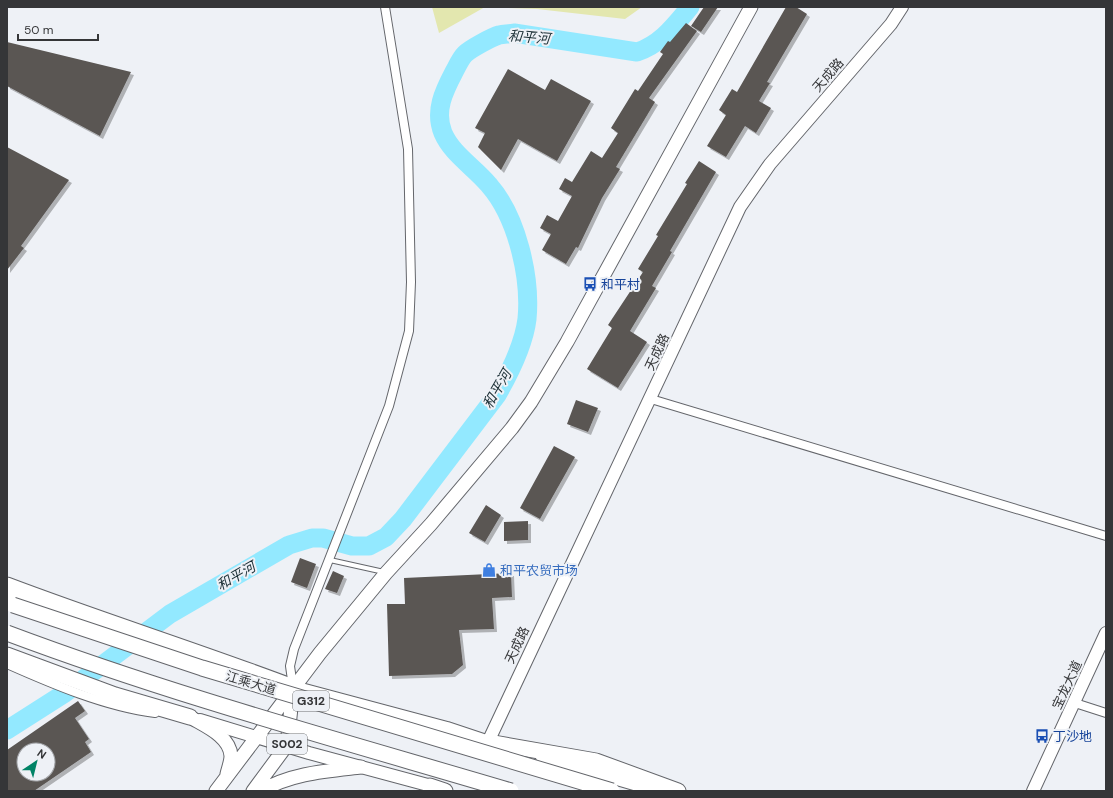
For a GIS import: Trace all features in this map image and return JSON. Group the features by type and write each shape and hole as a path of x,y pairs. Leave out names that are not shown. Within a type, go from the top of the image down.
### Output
{"highway":[{"path":"7,584 159,642 293,687"},
{"name":"江乘大道","path":"7,602 202,668 612,791"},
{"name":"G312","path":"7,633 76,659 196,698 511,791"},
{"path":"7,654 115,695 190,717"},
{"path":"488,742 596,761 678,791"},
{"path":"430,786 445,791"}],"main road":[{"path":"216,791 257,738 293,687 386,573 431,524 512,428 531,402 570,336 751,7"},
{"name":"S002","path":"253,791 287,745 293,687"},
{"path":"190,717 222,737 229,746 231,757 226,778"},
{"path":"261,791 276,782 308,773 360,767"}],"street":[{"path":"386,7 408,149 411,282 409,331 389,406 334,550 294,649 290,666 293,687 446,728 488,742 658,791"},
{"name":"天成路","path":"488,742 651,399 740,207 770,164 891,24 902,7"},
{"path":"651,399 1106,536"},
{"path":"7,594 99,626 159,642"},
{"name":"宝龙大道","path":"1033,791 1106,634"},
{"path":"7,647 190,717 257,738 287,745 309,753 451,791"},
{"path":"7,664 36,677 86,695 138,711 190,717"},
{"path":"1075,703 1106,713"}],"lane":[{"path":"330,560 386,573"}],"green space":[{"path":"432,7 485,7 439,33"},
{"path":"485,7 642,7 625,19 537,9"}],"building":[{"path":"704,7 718,7 701,32 691,26"},
{"path":"786,7 796,7 807,14 767,82 770,83 759,101 771,108 756,133 745,126 726,157 707,146 726,115 719,110 732,89 737,92"},
{"path":"686,23 697,31 649,98 655,102 616,167 620,169 602,198 578,248 576,247 566,264 542,250 551,234 540,228 547,215 558,221 572,196 559,189 565,178 572,182 591,151 602,158 618,133 611,128 635,89 638,91 663,54 660,52 668,41 670,42"},
{"path":"7,42 131,72 100,136 7,86"},
{"path":"508,69 545,90 551,79 591,101 557,161 518,139 501,170 478,147 485,133 475,128"},
{"path":"7,147 69,180 21,246 24,248 7,270"},
{"path":"699,161 716,172 670,251 672,252 652,286 656,288 630,331 647,342 618,388 587,369 612,328 608,325 643,272 638,269 658,236 656,235 687,184 685,183"},
{"path":"576,400 598,408 588,432 567,424"},
{"path":"554,446 575,457 540,519 520,508"},
{"path":"486,505 501,515 485,542 469,533"},
{"path":"528,521 528,540 504,541 504,522"},
{"path":"300,558 316,564 307,588 291,582"},
{"path":"333,571 344,576 337,593 325,589"},
{"path":"511,573 512,597 492,598 494,629 459,630 463,665 452,674 389,676 387,604 405,604 404,578"},
{"path":"78,701 85,711 75,718 89,739 85,742 91,752 56,776 56,742 19,742"},
{"path":"16,744 16,782 47,782 34,791 7,791 7,750"}],"waterway":[{"name":"和平河","path":"7,730 65,693 170,614 289,545 312,538 323,538 352,546 369,546 386,537 403,519 497,395 511,368 523,338 527,319 528,302 524,267 520,248 507,214 499,198 489,185 447,141 440,125 441,101 460,61 463,56 476,46 499,35 514,33 637,52 646,49 666,34 690,7"}],"place":[{"name":"和平村","path":"590,284"},
{"name":"和平农贸市场","path":"489,570"},
{"name":"丁沙地","path":"1042,736"}]}
